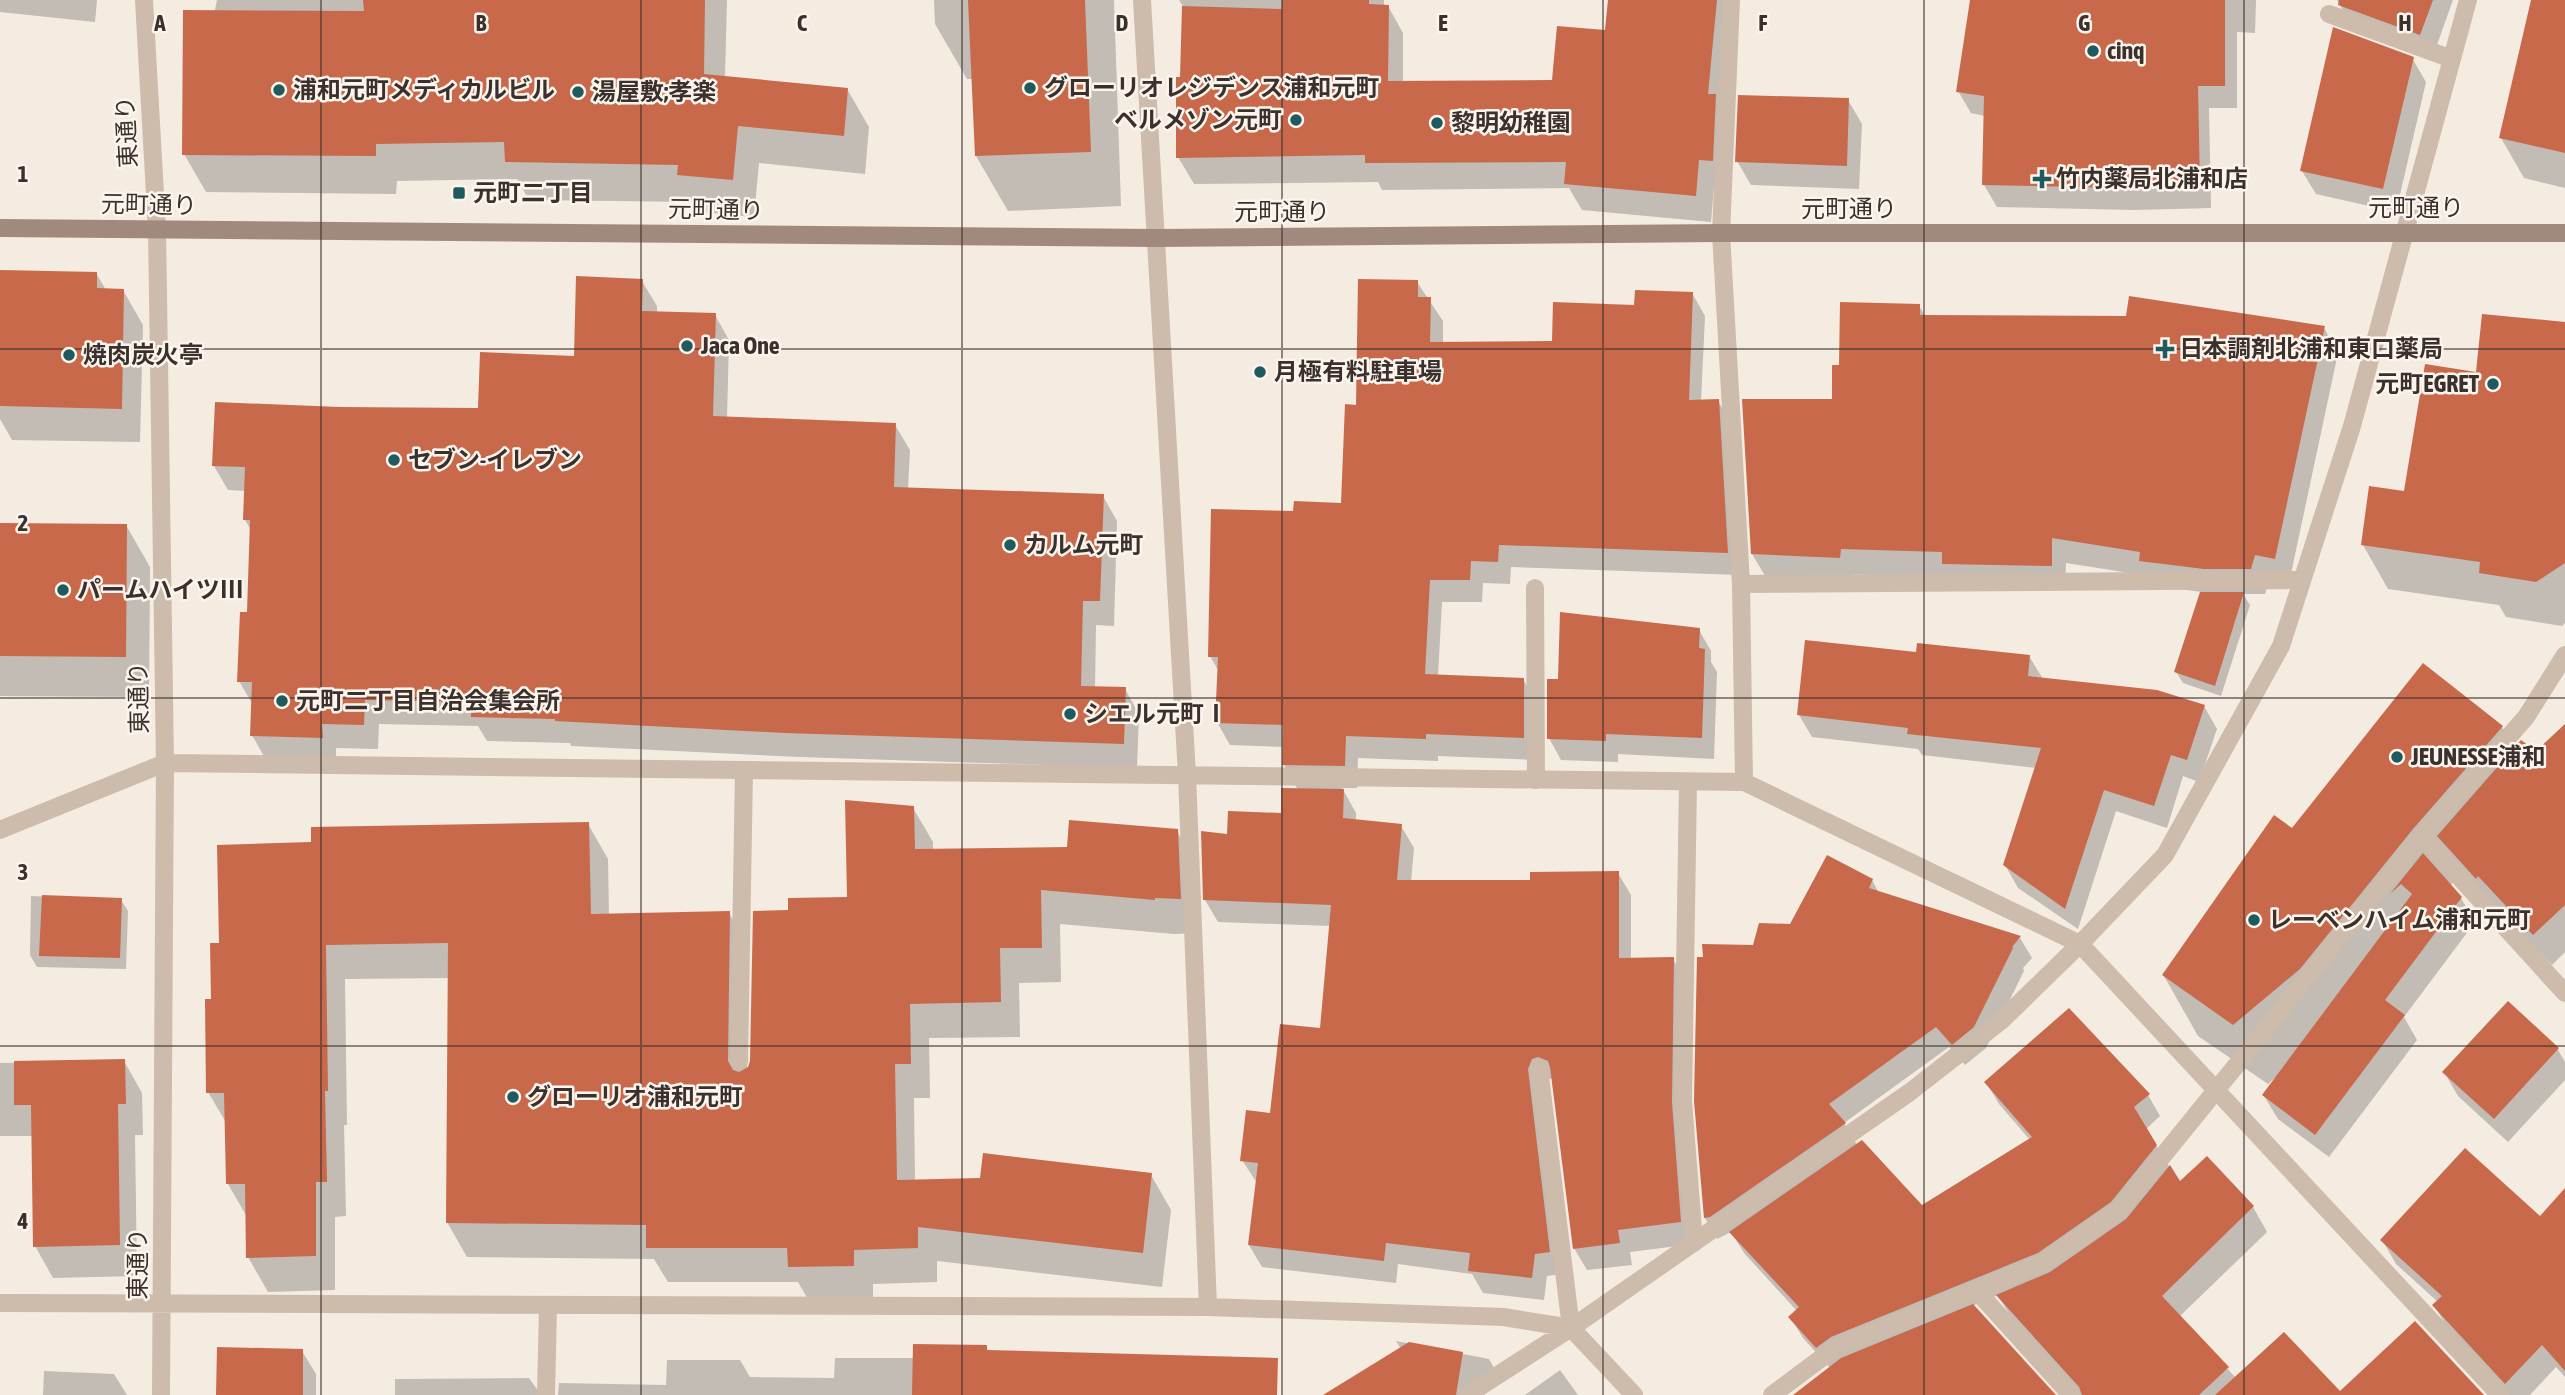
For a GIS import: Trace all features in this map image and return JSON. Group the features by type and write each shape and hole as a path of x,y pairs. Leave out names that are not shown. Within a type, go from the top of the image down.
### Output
{"street":[{"name":"東通り","path":"144,0 157,229 165,763 161,1395"},
{"path":"1143,0 1187,775 1208,1307"},
{"path":"1731,0 1721,233 1741,584 1744,782"},
{"path":"1467,1395 1571,1328 1910,1093 2001,1021 2165,855 2281,646 2352,426 2468,0"},
{"path":"2329,14 2452,59"},
{"name":"元町通り","path":"0,228 1157,238 1721,233 2565,233"},
{"path":"1741,584 2302,580"},
{"path":"1535,588 1536,780"},
{"path":"1772,1395 1835,1348 2043,1263 2119,1210 2422,836 2526,716 2565,654"},
{"path":"0,830 165,763 1744,782 2080,944 2500,1395"},
{"path":"739,1061 744,770"},
{"path":"1688,782 1683,1101 1694,1242"},
{"path":"2422,836 2565,993"},
{"path":"1539,1068 1571,1328 1634,1395"},
{"path":"1976,1290 2071,1395"},
{"path":"0,1303 1208,1307 1503,1317 1571,1328"},
{"path":"546,1395 548,1306"}],"building":[{"path":"363,0 705,0 704,74 848,88 844,136 738,126 733,180 677,175 678,165 505,162 504,142 376,144 376,156 182,155 183,10 364,11"},
{"name":"グローリオレジデンス浦和元町","path":"968,0 1085,0 1091,152 975,156"},
{"path":"1282,0 1369,0 1369,4 1389,5 1388,81 1552,80 1557,26 1605,30 1608,0 1717,0 1708,94 1716,94 1713,161 1699,160 1696,196 1564,184 1566,162 1365,163 1365,155 1176,158 1176,77 1180,77 1182,6 1282,9"},
{"path":"1970,0 2225,0 2225,86 2198,86 2200,186 2121,188 1982,185 1984,96 1956,92"},
{"path":"2339,0 2433,0 2420,35 2338,5"},
{"path":"2531,0 2565,0 2565,153 2499,138"},
{"path":"2333,27 2414,57 2383,189 2300,171"},
{"path":"1738,95 1849,98 1847,166 1735,162"},
{"path":"0,270 97,272 97,288 124,289 122,409 0,406"},
{"path":"576,276 643,279 642,311 716,313 713,416 896,423 894,487 1104,494 1100,601 1083,601 1081,686 1126,687 1124,744 785,733 555,719 471,717 471,702 365,700 364,725 322,724 323,738 250,736 252,682 237,682 240,612 247,612 250,520 243,520 245,467 212,466 215,402 339,407 478,408 480,352 574,356"},
{"path":"1358,279 1418,280 1418,297 1431,297 1430,342 1552,341 1553,302 1634,305 1635,290 1693,292 1689,400 1719,399 1728,553 1499,545 1498,562 1471,561 1470,580 1430,580 1425,674 1524,678 1524,738 1426,734 1426,739 1346,736 1345,766 1282,765 1283,725 1215,723 1218,657 1208,657 1211,509 1293,511 1294,501 1341,503 1345,404 1356,405"},
{"path":"2129,296 2325,326 2275,559 2255,555 2251,569 2204,569 2139,561 2140,552 2052,538 2052,566 1942,564 1942,552 1841,549 1840,558 1751,554 1742,399 1832,399 1832,365 1839,365 1840,302 1920,304 1920,315 2126,316"},
{"path":"2482,314 2565,322 2565,563 2536,582 2479,573 2480,562 2361,545 2369,486 2404,491 2425,364 2476,372"},
{"name":"パームハイツⅢ","path":"0,523 127,524 126,657 0,656"},
{"path":"2200,592 2244,592 2215,686 2174,672"},
{"path":"1560,612 1700,628 1699,648 1705,649 1702,738 1606,734 1606,741 1547,739 1547,679 1558,679"},
{"path":"1805,640 1916,652 1917,643 2030,655 2028,676 2157,690 2205,705 2187,760 2171,755 2154,806 2104,790 2065,909 2003,865 2041,748 1907,734 1908,728 1797,715"},
{"path":"2423,663 2503,726 2413,829 2300,969 2233,1025 2162,975 2274,815 2292,828"},
{"path":"2565,724 2565,905 2533,935 2437,836 2521,740 2536,751"},
{"path":"1281,788 1344,789 1343,818 1402,824 1397,880 1530,880 1530,872 1619,871 1619,958 1674,957 1672,1102 1681,1222 1618,1230 1620,1243 1573,1249 1550,1067 1548,1061 1538,1057 1532,1059 1528,1069 1550,1252 1535,1254 1532,1278 1468,1271 1470,1253 1386,1243 1384,1261 1248,1245 1258,1163 1240,1161 1246,1110 1270,1113 1280,1024 1320,1028 1331,905 1203,900 1201,831 1227,834 1228,811 1281,813"},
{"path":"845,800 914,806 915,849 1067,847 1069,820 1178,829 1181,899 1155,900 1041,890 1042,948 1000,948 1001,1002 910,1004 911,1064 895,1064 897,1180 980,1178 983,1153 1152,1173 1143,1253 918,1227 918,1248 854,1250 854,1266 788,1267 787,1248 646,1248 646,1225 446,1223 448,943 326,945 327,1182 316,1182 316,1256 246,1258 245,1184 226,1184 224,1093 206,1093 205,999 211,999 210,943 219,943 217,845 311,842 311,827 589,822 591,914 730,911 728,1061 733,1070 739,1072 748,1067 750,1061 753,911 788,910 788,898 847,897"},
{"path":"2423,853 2462,897 2385,1000 2405,1015 2315,1135 2262,1095 2412,894 2401,884 2390,894"},
{"path":"1827,855 1873,879 1869,888 2021,936 2012,947 1974,1027 1952,1045 1936,1027 1829,1104 1846,1123 1710,1217 1704,1218 1694,1101 1697,957 1703,957 1702,944 1753,945 1759,923 1790,924"},
{"path":"42,895 122,898 120,958 39,956"},
{"path":"2508,1001 2559,1048 2494,1119 2442,1072"},
{"path":"2069,1008 2150,1094 2134,1107 2157,1145 2111,1202 2038,1253 1831,1337 1816,1348 1788,1317 1799,1307 1729,1232 1862,1140 1922,1205 2032,1137 1984,1082"},
{"path":"125,1059 126,1104 118,1104 120,1245 33,1247 31,1105 14,1105 14,1061"},
{"path":"2465,1148 2540,1216 2565,1188 2565,1371 2542,1345 2505,1384 2432,1305 2442,1296 2380,1240"},
{"path":"2207,1156 2254,1206 2162,1296 2229,1367 2199,1395 2082,1395 2079,1387 1996,1295 2050,1272 2126,1219 2170,1165 2180,1181"},
{"path":"1973,1304 2056,1395 1793,1395 1841,1358"},
{"path":"2415,1321 2484,1395 2215,1395 2284,1332 2340,1391"},
{"path":"1409,1342 1463,1352 1456,1395 1323,1395"},
{"path":"913,1344 987,1345 987,1350 1278,1358 1277,1395 912,1395"},
{"path":"217,1347 303,1349 303,1395 216,1395"}],"place":[{"name":"cinq","path":"2093,51"},
{"name":"グローリオレジデンス浦和元町","path":"1030,88"},
{"name":"浦和元町メディカルビル","path":"279,90"},
{"name":"湯屋敷;孝楽","path":"578,92"},
{"name":"ベルメゾン元町","path":"1296,120"},
{"name":"黎明幼稚園","path":"1437,123"},
{"name":"竹内薬局北浦和店","path":"2042,179"},
{"name":"元町二丁目","path":"459,193"},
{"name":"Jaca One","path":"687,346"},
{"name":"日本調剤北浦和東口薬局","path":"2165,349"},
{"name":"焼肉炭火亭","path":"69,355"},
{"name":"月極有料駐車場","path":"1260,372"},
{"name":"元町EGRET","path":"2493,384"},
{"name":"セブン-イレブン","path":"394,460"},
{"name":"カルム元町","path":"1010,545"},
{"name":"パームハイツⅢ","path":"63,590"},
{"name":"元町二丁目自治会集会所","path":"282,701"},
{"name":"シエル元町Ⅰ","path":"1070,714"},
{"name":"JEUNESSE浦和","path":"2397,757"},
{"name":"レーベンハイム浦和元町","path":"2254,920"},
{"name":"グローリオ浦和元町","path":"513,1097"}]}
